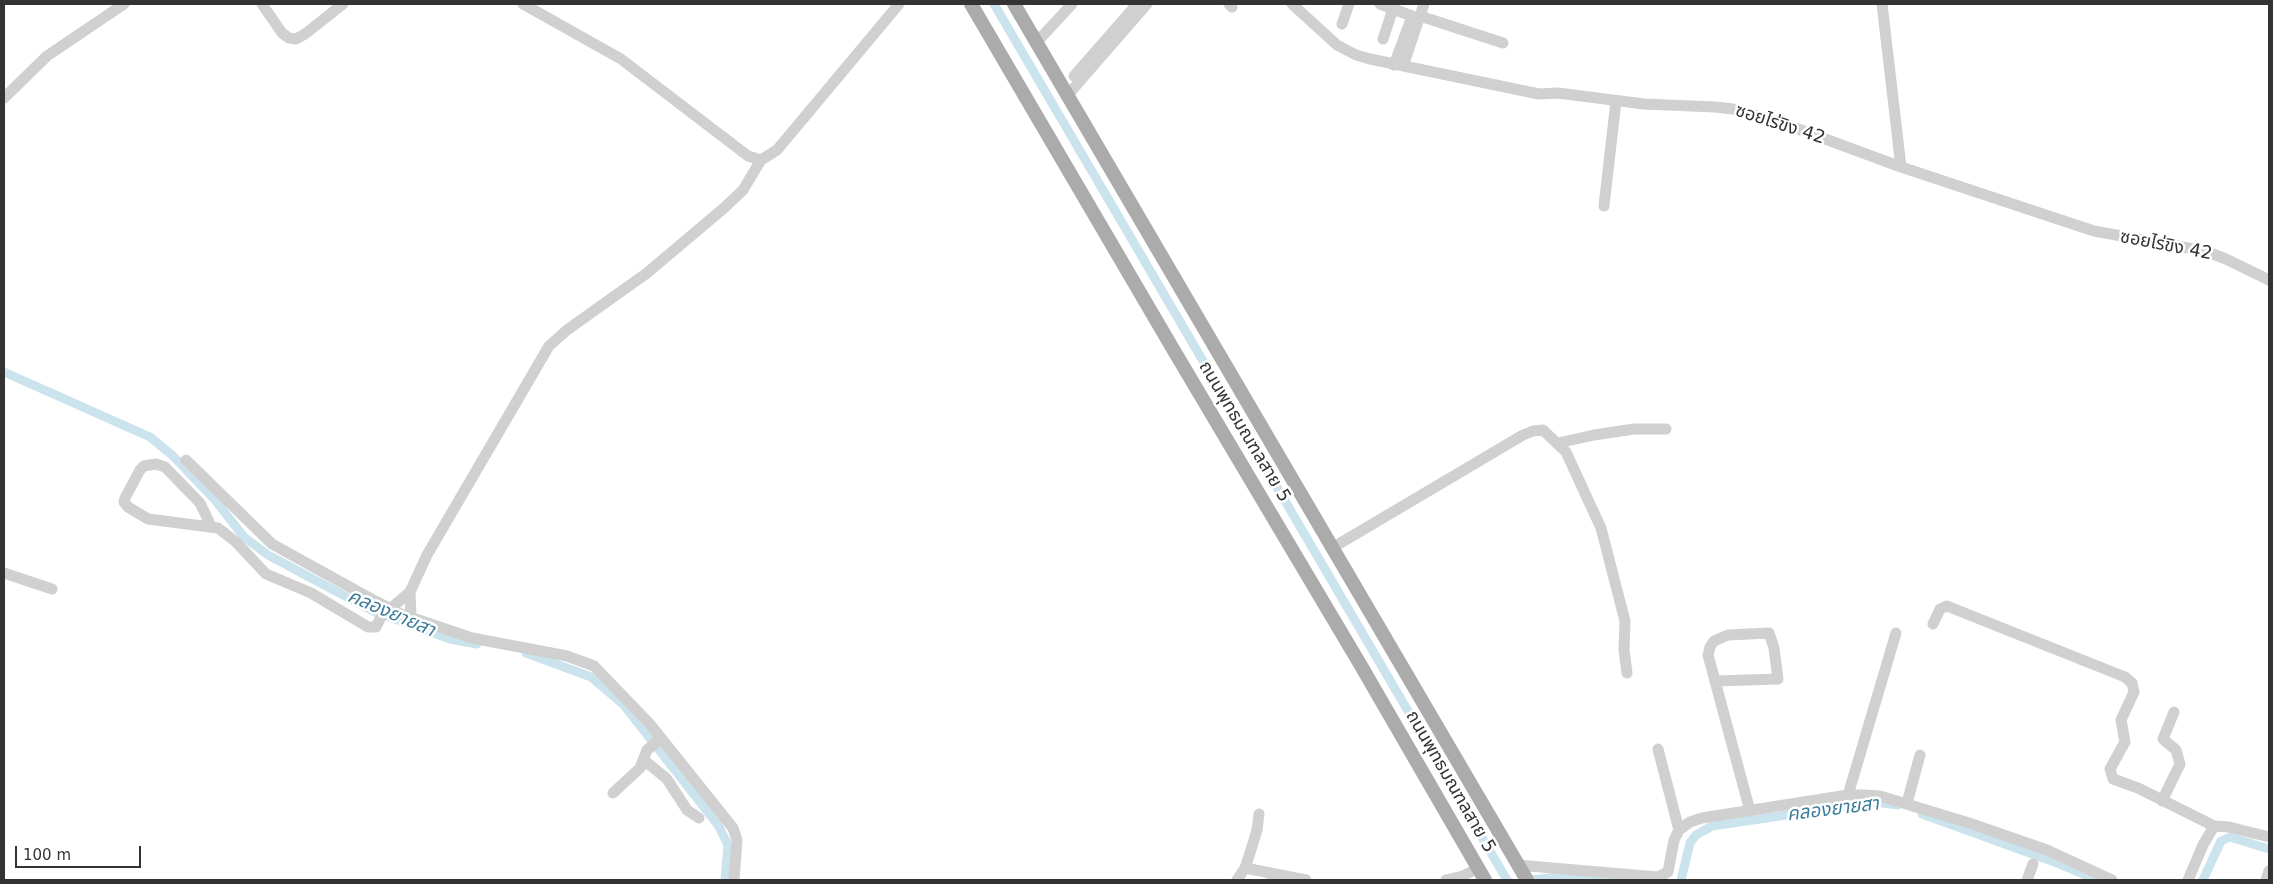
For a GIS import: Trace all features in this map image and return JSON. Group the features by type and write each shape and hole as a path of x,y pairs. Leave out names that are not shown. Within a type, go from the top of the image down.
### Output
{"main road":[{"name":"ถนนพุทธมณฑลสาย 5","path":"971,4 1365,672 1481,873"},
{"name":"ถนนพุทธมณฑลสาย 5","path":"1014,4 1521,871"}],"street":[{"path":"4,98 47,56 124,4"},
{"path":"262,4 282,34 296,39 343,4"},
{"path":"523,4 621,59 748,156 761,160"},
{"path":"211,526 200,503 165,467 156,464 144,466 140,470 124,498 124,502 128,507 148,519 211,526 228,535 266,574 311,593 368,627 376,627 387,609 410,592 432,548 549,346 647,273 743,190 761,160 777,150 899,4"},
{"path":"1037,42 1072,4"},
{"path":"1065,92 1137,4"},
{"path":"1065,92 1147,4"},
{"name":"ซอยไร่ขิง 42","path":"1292,4 1323,34 1346,50 1363,57 1539,94 1558,93 1616,101 1733,109 1782,123 1902,167 2094,231 2205,251 2269,280"},
{"path":"1342,24 1349,4"},
{"path":"1380,4 1503,43"},
{"path":"1416,4 1416,16"},
{"path":"1398,65 1416,16 1424,4"},
{"path":"1882,4 1902,167"},
{"path":"1383,39 1393,9"},
{"path":"1604,206 1616,101"},
{"path":"1558,443 1634,429 1666,429"},
{"path":"1332,548 1523,435 1543,430 1566,452 1601,528 1625,621 1624,650 1627,673"},
{"path":"186,460 272,544 387,609 472,638 567,656 594,666 629,701 658,740 733,828 737,840 734,880"},
{"path":"4,572 52,589"},
{"path":"410,592 411,617"},
{"path":"1933,624 1940,609 1947,606 2125,677 2132,683 2134,692 2121,720 2125,742 2110,773 2116,782 2138,788 2214,826 2229,827 2269,838"},
{"path":"1716,681 1778,679 1774,648 1769,633 1728,635 1714,641 1708,655 1750,811"},
{"path":"1848,795 1896,633"},
{"path":"2162,801 2180,764 2176,750 2163,739 2174,712"},
{"path":"613,793 640,768 645,755 658,740"},
{"path":"1658,749 1678,830"},
{"path":"645,755 667,779 687,810 700,818"},
{"path":"1907,803 1920,755"},
{"path":"1521,871 1658,877 1668,872 1674,840 1678,830 1690,822 1702,818 1848,795 1880,796 1907,803 2047,850 2112,880"},
{"path":"1237,880 1245,868 1258,830 1259,814"},
{"path":"2188,880 2203,845 2214,826"},
{"path":"2027,880 2033,864"},
{"path":"1245,868 1306,880"},
{"path":"2266,880 2269,871"},
{"path":"1446,880 1481,873"}],"waterway":[{"path":"994,4 1507,880"},
{"name":"คลองยายสา","path":"4,372 150,437 172,455 215,500 244,537 268,555 373,611 450,639 477,644"},
{"name":"คลองยายสา","path":"526,653 591,677 623,704 718,825 728,845 725,880"},
{"name":"คลองยายสา","path":"1681,880 1690,843 1696,835 1712,826 1875,802 1898,805"},
{"name":"คลองยายสา","path":"1922,814 2060,864 2097,880"},
{"name":"คลองยายสา","path":"2203,880 2221,841 2230,837 2269,849"},
{"name":"คลองยายสา","path":"1531,880 1559,877 1612,880"},
{"name":"คลองยายสา","path":"1270,880 1277,880"}]}
